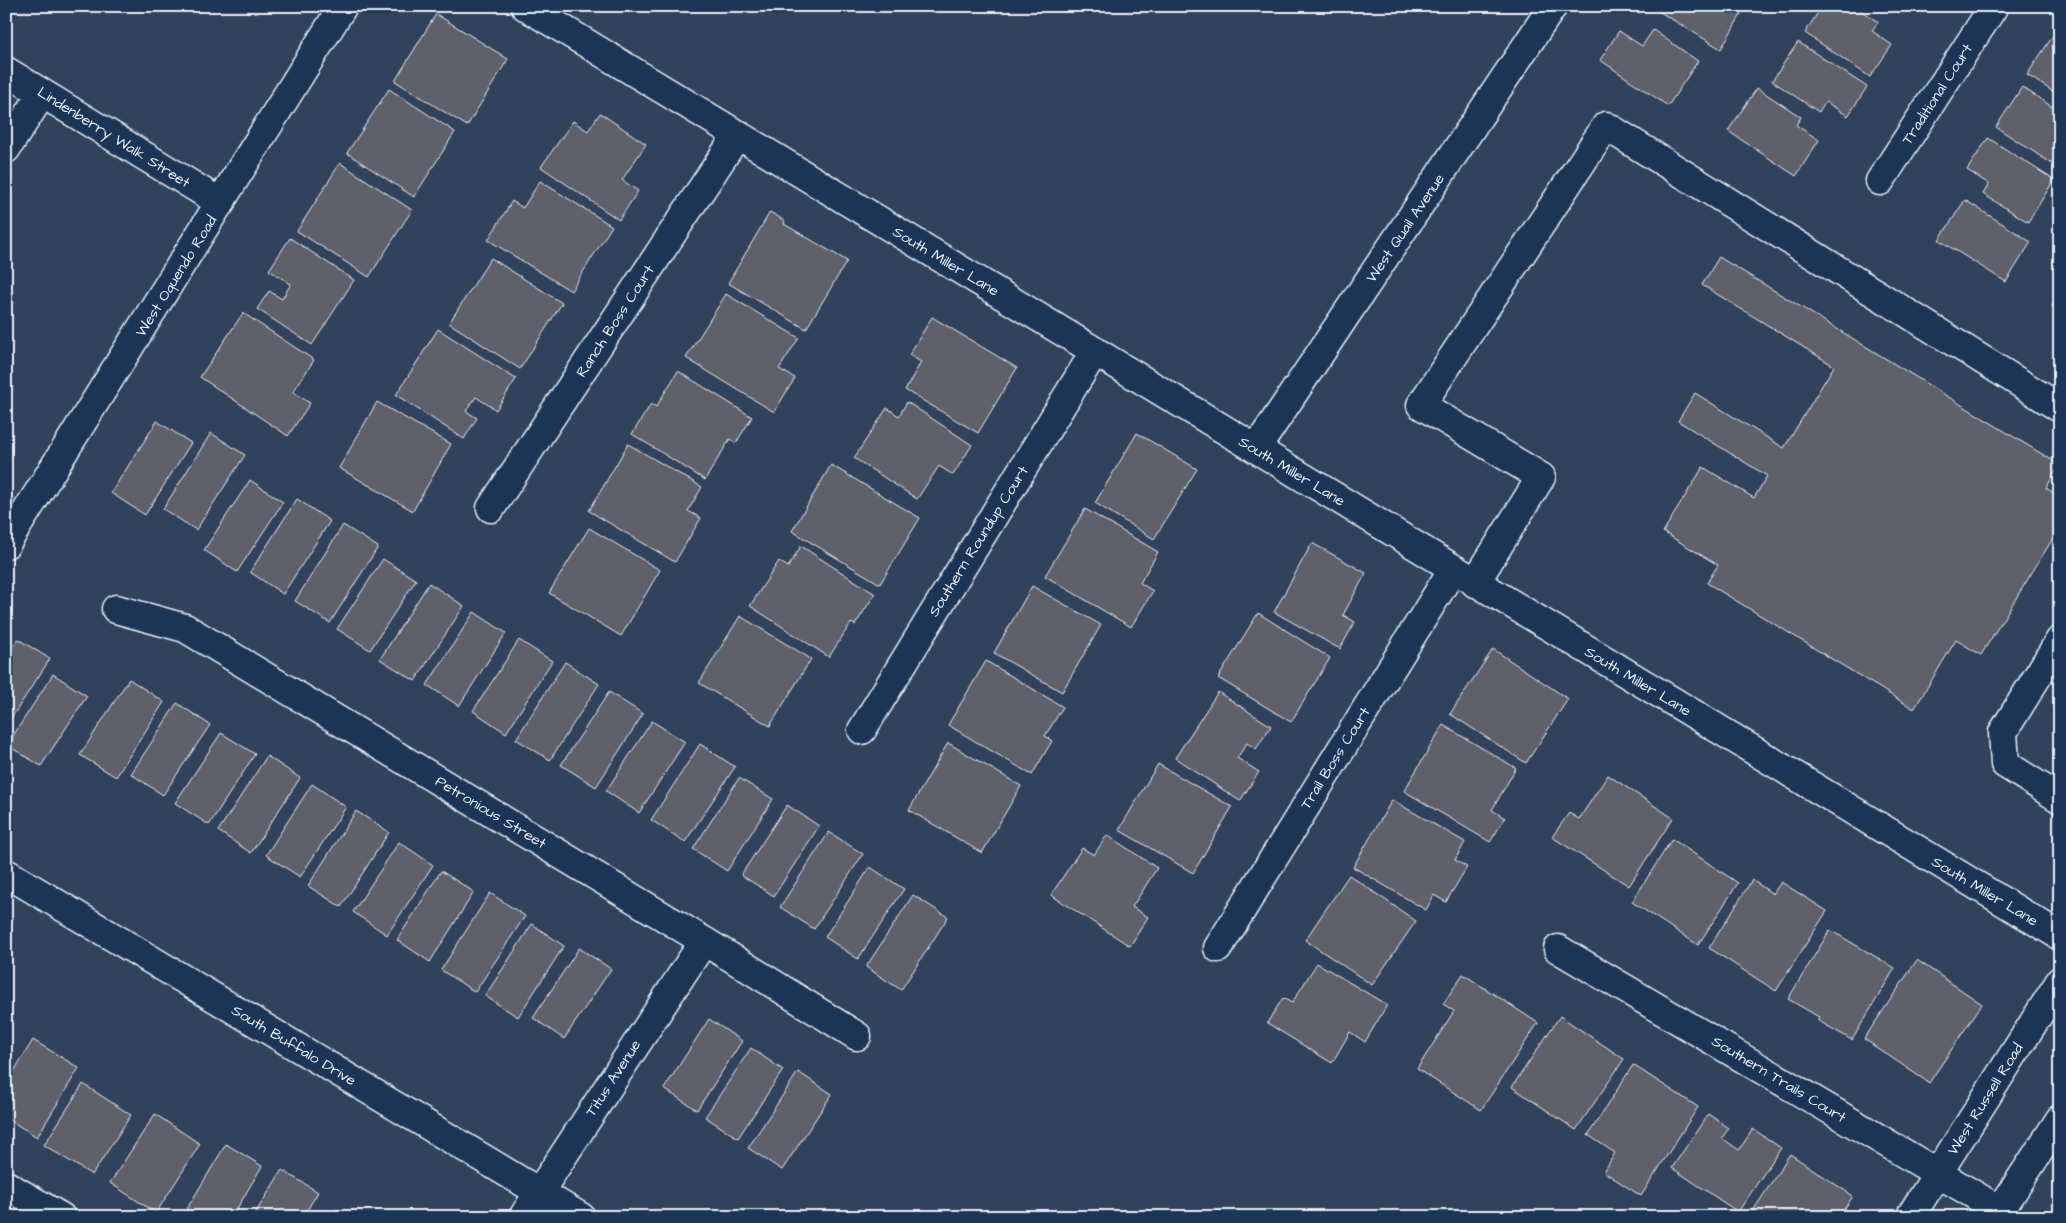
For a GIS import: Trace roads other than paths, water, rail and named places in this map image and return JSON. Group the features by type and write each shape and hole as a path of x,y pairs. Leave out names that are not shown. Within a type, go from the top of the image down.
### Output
{"street":[{"name":"West Oquendo Road","path":"6,544 343,6"},
{"name":"South Miller Lane","path":"525,6 2060,936"},
{"name":"West Quail Avenue","path":"1256,449 1553,6"},
{"name":"Traditional Court","path":"1880,181 1994,6"},
{"name":"Lindenberry Walk Street","path":"6,71 221,203"},
{"path":"6,149 42,94"},
{"path":"1475,583 1541,477 1421,405 1606,126 2060,408"},
{"name":"Ranch Boss Court","path":"492,508 738,134"},
{"name":"Southern Roundup Court","path":"862,730 1095,351"},
{"name":"Trail Boss Court","path":"1218,948 1452,569"},
{"name":"Petronious Street","path":"116,609 185,628 858,1036"},
{"path":"2060,640 2003,732 2005,764 2060,799"},
{"name":"South Buffalo Drive","path":"6,872 582,1217"},
{"name":"Titus Avenue","path":"523,1217 704,941"},
{"name":"Southern Trails Court","path":"1558,949 1938,1173 1998,1213"},
{"name":"West Russell Road","path":"1910,1217 2060,981"},
{"path":"1998,1213 2060,1119"},
{"path":"6,1185 61,1217"}]}
